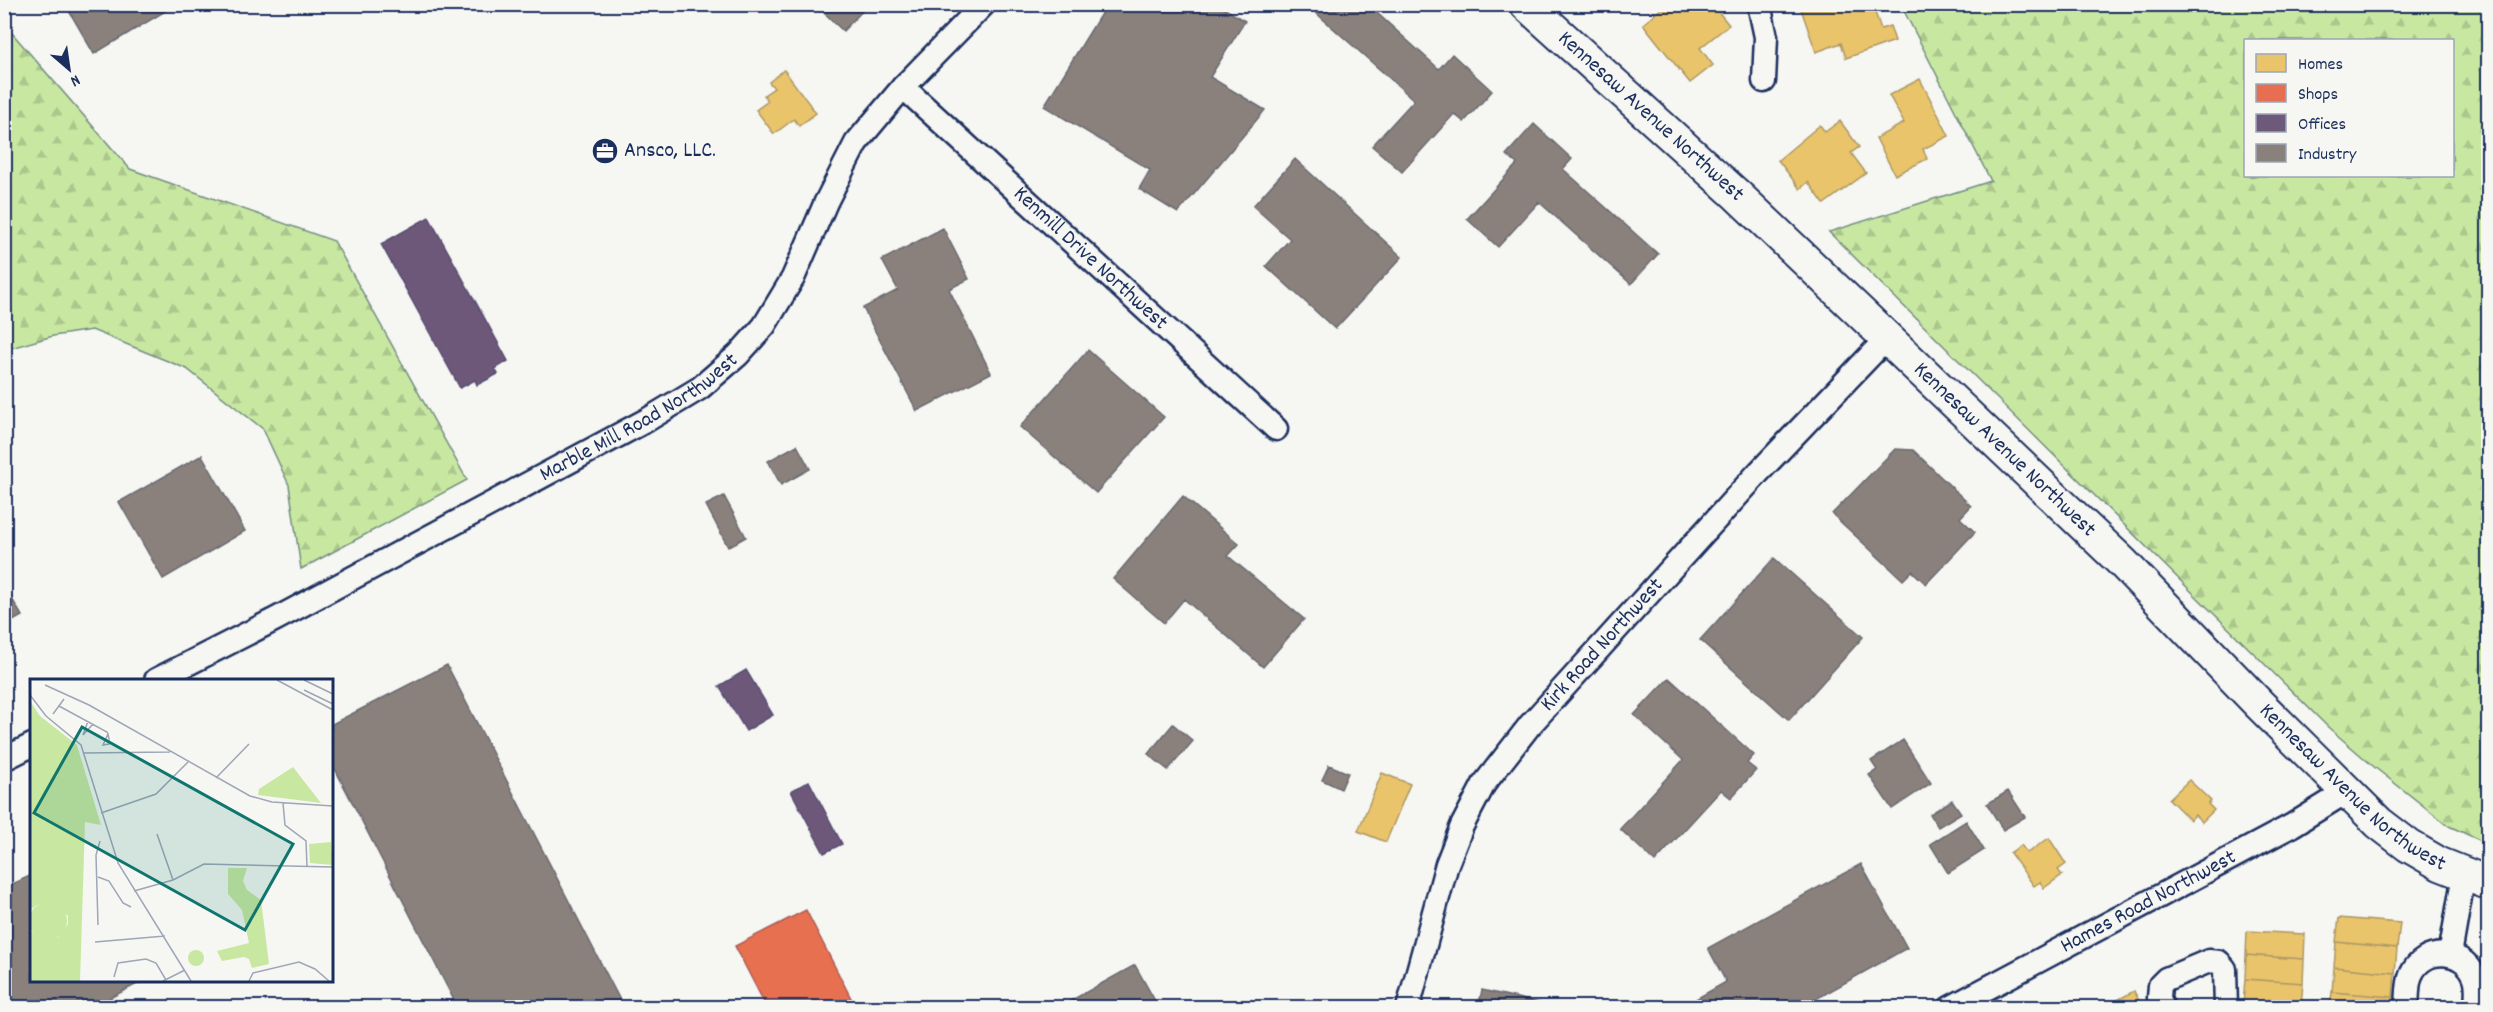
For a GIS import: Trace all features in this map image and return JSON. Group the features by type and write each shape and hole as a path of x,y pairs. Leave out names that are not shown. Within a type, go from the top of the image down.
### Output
{"street":[{"name":"Marble Mill Road Northwest","path":"160,679 665,410 700,388 752,341 770,317 793,278 856,143 903,87 984,4"},
{"name":"Kennesaw Avenue Northwest","path":"1526,4 1648,113 2123,563 2379,823 2409,846 2440,864 2476,879"},
{"path":"1760,4 1766,37 1764,81"},
{"name":"Kenmill Drive Northwest","path":"903,87 1276,429"},
{"name":"Kirk Road Northwest","path":"1408,1008 1447,864 1462,826 1484,784 1530,725 1757,474 1888,338"},
{"path":"4,759 30,746"},
{"name":"Hames Road Northwest","path":"1950,1008 2291,826 2346,792"},
{"path":"2450,955 2476,879"},
{"path":"2407,1008 2410,977 2415,967 2432,956 2450,955 2466,963 2475,975 2476,1008"},
{"path":"2163,1008 2159,998 2160,985 2166,979 2209,960 2219,962 2226,969 2226,1008"}],"green space":[{"path":"1901,5 2488,5 2488,844 2449,826 2329,728 1829,232 1991,181"},
{"path":"5,25 130,169 334,241 467,480 301,569 289,485 263,429 187,369 92,330 53,336 11,348 4,338"}],"building: Homes":[{"path":"1667,4 1712,4 1729,25 1700,48 1713,65 1690,83 1643,24"},
{"path":"1814,4 1872,4 1881,29 1890,26 1895,41 1846,58 1841,43 1816,52 1801,9"},
{"path":"784,70 816,113 799,126 794,119 774,134 756,110 768,101 764,95 774,88 769,82"},
{"path":"1920,79 1949,136 1923,149 1927,159 1895,175 1876,138 1904,123 1889,95"},
{"path":"1840,121 1859,147 1851,153 1866,173 1824,204 1808,182 1800,189 1778,160 1820,125 1825,132"},
{"path":"1382,773 1410,784 1386,842 1358,831"},
{"path":"2189,780 2211,801 2208,804 2214,810 2202,822 2195,815 2190,820 2169,799"},
{"path":"2049,838 2066,864 2058,870 2062,875 2044,888 2040,882 2034,886 2010,853 2021,845 2027,853"},
{"path":"2339,918 2400,923 2397,948 2336,942"},
{"path":"2247,931 2305,934 2304,959 2246,955"},
{"path":"2336,942 2397,948 2395,973 2334,967"},
{"path":"2246,955 2304,959 2303,983 2245,979"},
{"path":"2334,967 2395,973 2393,997 2332,992"},
{"path":"2245,979 2303,983 2301,1007 2243,1004"},
{"path":"2134,991 2143,1008 2103,1008"},
{"path":"2332,992 2393,997 2392,1008 2330,1008"},
{"path":"2243,1004 2301,1007 2243,1008"}],"building: Shops":[{"path":"806,910 856,1008 767,1008 735,946"}],"building: Offices":[{"path":"429,217 508,361 495,369 498,374 477,385 475,380 460,388 381,244"},
{"path":"746,670 773,715 746,731 719,686"},
{"path":"809,781 842,844 824,853 791,791"}],"building: Industry":[{"path":"65,4 177,4 94,54"},
{"path":"815,4 869,4 843,31"},
{"path":"1107,4 1217,4 1245,21 1210,77 1265,110 1178,213 1139,189 1150,170 1044,106"},
{"path":"1306,4 1367,4 1439,69 1452,54 1492,91 1464,122 1454,114 1402,172 1372,146 1414,100"},
{"path":"1534,124 1572,159 1563,169 1658,254 1631,284 1539,202 1498,247 1467,219 1517,164 1506,155"},
{"path":"1295,159 1402,257 1335,329 1266,266 1290,239 1253,206"},
{"path":"943,228 969,279 949,289 991,373 917,411 863,308 898,290 882,260"},
{"path":"1088,350 1164,417 1096,493 1020,427"},
{"path":"797,445 810,469 781,485 768,461"},
{"path":"1895,449 1913,450 1971,506 1960,518 1975,532 1926,584 1912,571 1903,580 1832,514"},
{"path":"202,455 245,531 163,579 119,502"},
{"path":"724,496 746,537 728,547 706,505"},
{"path":"1183,496 1239,544 1228,556 1304,619 1263,667 1184,599 1164,623 1113,579"},
{"path":"1774,558 1863,637 1789,720 1700,640"},
{"path":"4,585 22,616 4,626"},
{"path":"447,665 624,1008 458,1008 333,765 333,723"},
{"path":"1669,678 1754,755 1747,763 1756,770 1731,798 1721,790 1655,862 1620,829 1683,760 1634,715"},
{"path":"1173,724 1193,741 1168,770 1148,754"},
{"path":"1903,740 1931,783 1892,809 1869,775 1877,770 1871,761"},
{"path":"1329,765 1348,773 1341,789 1322,780"},
{"path":"2008,791 2025,817 2003,830 1987,804"},
{"path":"1952,800 1961,813 1938,827 1930,814"},
{"path":"1966,821 1984,850 1948,873 1930,844"},
{"path":"1861,864 1907,948 1800,1008 1680,1008 1726,982 1708,948"},
{"path":"30,876 30,982 141,982 90,1008 4,1008 4,888"},
{"path":"1135,965 1159,1008 1062,1008 1061,1006"},
{"path":"1482,990 1561,1008 1478,1008"}],"place":[{"name":"Ansco, LLC.","path":"605,151"}]}
